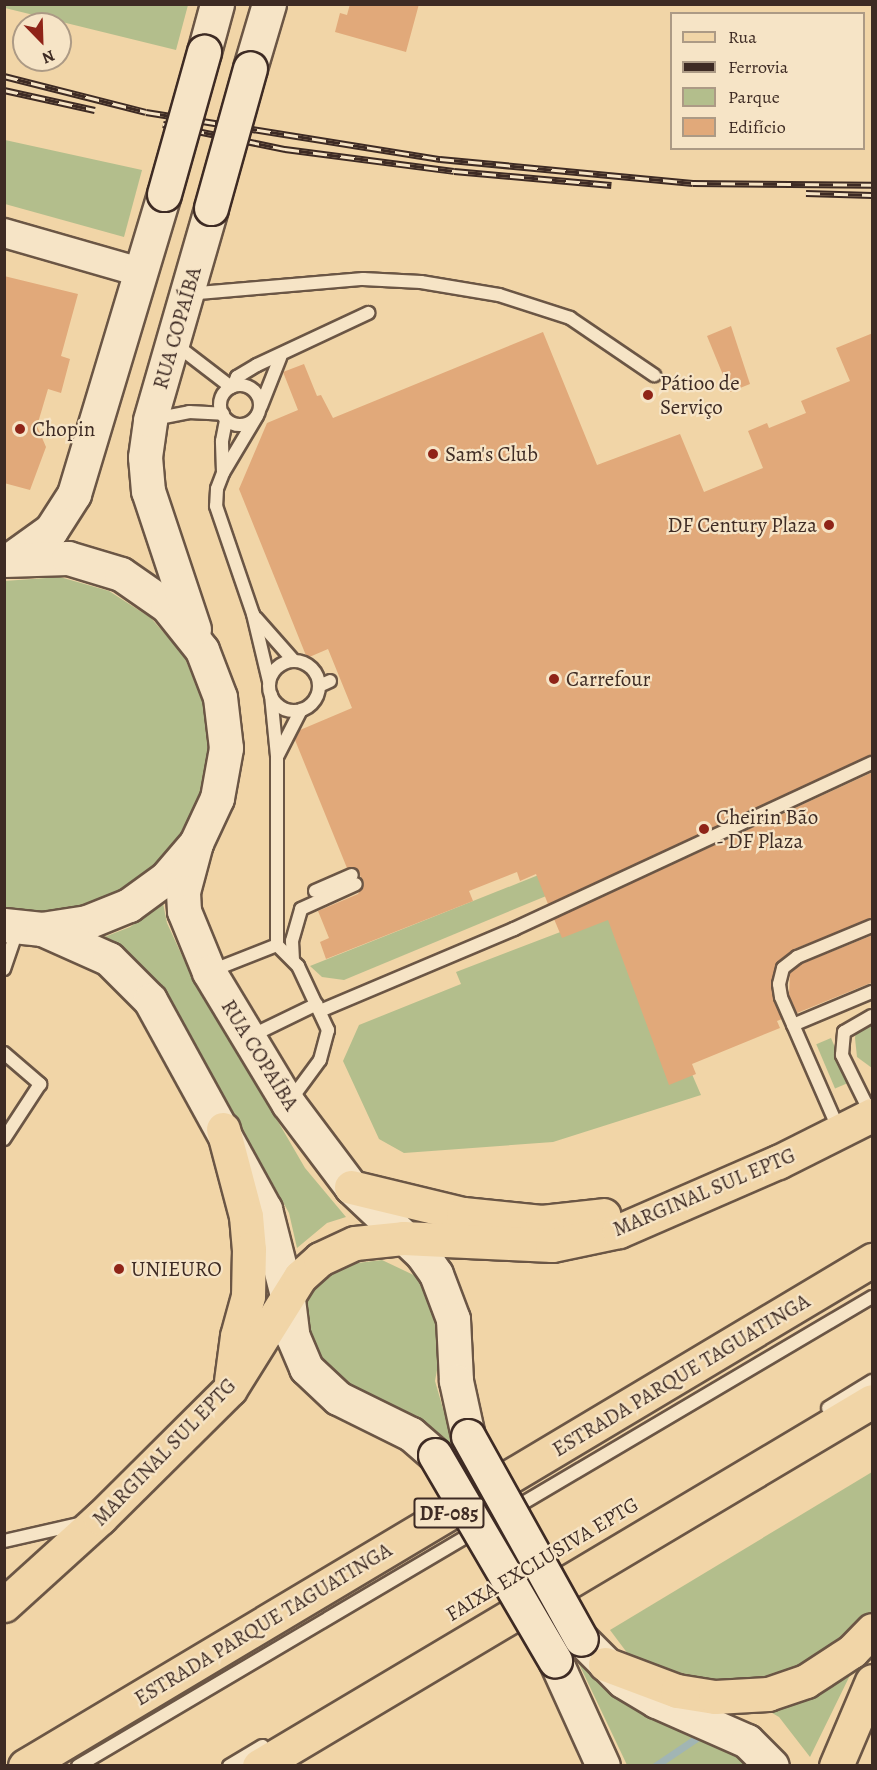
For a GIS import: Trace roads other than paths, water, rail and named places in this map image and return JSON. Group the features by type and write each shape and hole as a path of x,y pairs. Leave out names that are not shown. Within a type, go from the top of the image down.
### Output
{"main road":[{"path":"8,559 51,530 74,494 164,194 217,4"},
{"name":"RUA COPAÍBA","path":"269,4 150,420 145,457 148,491 220,697 226,748 217,798 196,843 183,892 184,911 208,972 288,1103 351,1187 422,1254 436,1274 453,1319 456,1381 468,1436 581,1639 623,1681 656,1701 747,1741 772,1766"},
{"path":"8,559 68,558 121,574 167,606 202,650"},
{"path":"22,927 87,922 129,905 166,878 196,843"},
{"path":"22,927 109,959 150,1000 265,1209 288,1299 293,1337 306,1368 338,1398 411,1434 435,1455 555,1660 603,1766"},
{"name":"MARGINAL SUL EPTG","path":"4,1605 100,1518 230,1389 300,1277 320,1259 356,1243 403,1238 552,1245 619,1231 872,1115"},
{"path":"223,1129 246,1216 249,1249 248,1296 237,1336 230,1389"},
{"path":"351,1187 463,1214 542,1222 683,1203"},
{"name":"ESTRADA PARQUE TAGUATINGA","path":"25,1766 873,1260"},
{"path":"264,1754 873,1401"},
{"path":"605,1664 677,1691 715,1697 768,1694 806,1681 852,1651 873,1630"},
{"path":"836,1766 873,1681"}],"street":[{"path":"4,233 140,272"}],"lane":[{"path":"186,294 363,279 421,282 499,295 570,318 654,375"},
{"path":"223,473 222,441 225,417 220,401 244,372 280,358 368,313"},
{"path":"173,342 232,386 241,384 256,391 259,411"},
{"path":"280,358 259,411 223,473 217,489 220,526 253,614 271,695 277,756 277,941 293,960 319,1007 328,1030 325,1048 288,1103"},
{"path":"150,420 189,412 225,417 243,425 259,411"},
{"path":"253,614 294,661 309,665 325,684 314,700 301,710 277,756"},
{"path":"309,665 322,660"},
{"path":"269,681 278,667 294,661"},
{"path":"271,695 280,707 301,710"},
{"path":"248,1037 514,929 873,763"},
{"path":"208,972 277,941 295,906 311,893 354,880 301,909 292,940 293,960"},
{"path":"840,1131 781,997 783,968 797,957 873,926"},
{"path":"4,969 22,927"},
{"path":"793,1025 873,992"},
{"path":"872,1115 842,1055 844,1032 873,1016"},
{"path":"4,1053 40,1084 4,1139"},
{"path":"78,1766 873,1298"},
{"path":"811,1418 873,1381"},
{"name":"FAIXA EXCLUSIVA EPTG","path":"401,1665 669,1506"},
{"path":"4,1541 100,1518"},
{"path":"229,1766 264,1754"}],"waterway":[{"path":"655,1766 701,1735"}],"railway":[{"path":"4,76 146,112 440,159 693,183 872,185"},
{"path":"4,90 95,110"},
{"path":"163,124 285,149 454,171 611,185"},
{"path":"806,193 872,195"}],"place":[{"name":"Pátioo de Serviço","path":"648,395"},
{"name":"Chopin","path":"20,429"},
{"name":"Sam's Club","path":"433,454"},
{"name":"DF Century Plaza","path":"829,525"},
{"name":"Carrefour","path":"554,679"},
{"name":"Cheirin Bão - DF Plaza","path":"704,829"},
{"name":"UNIEURO","path":"119,1269"}]}
